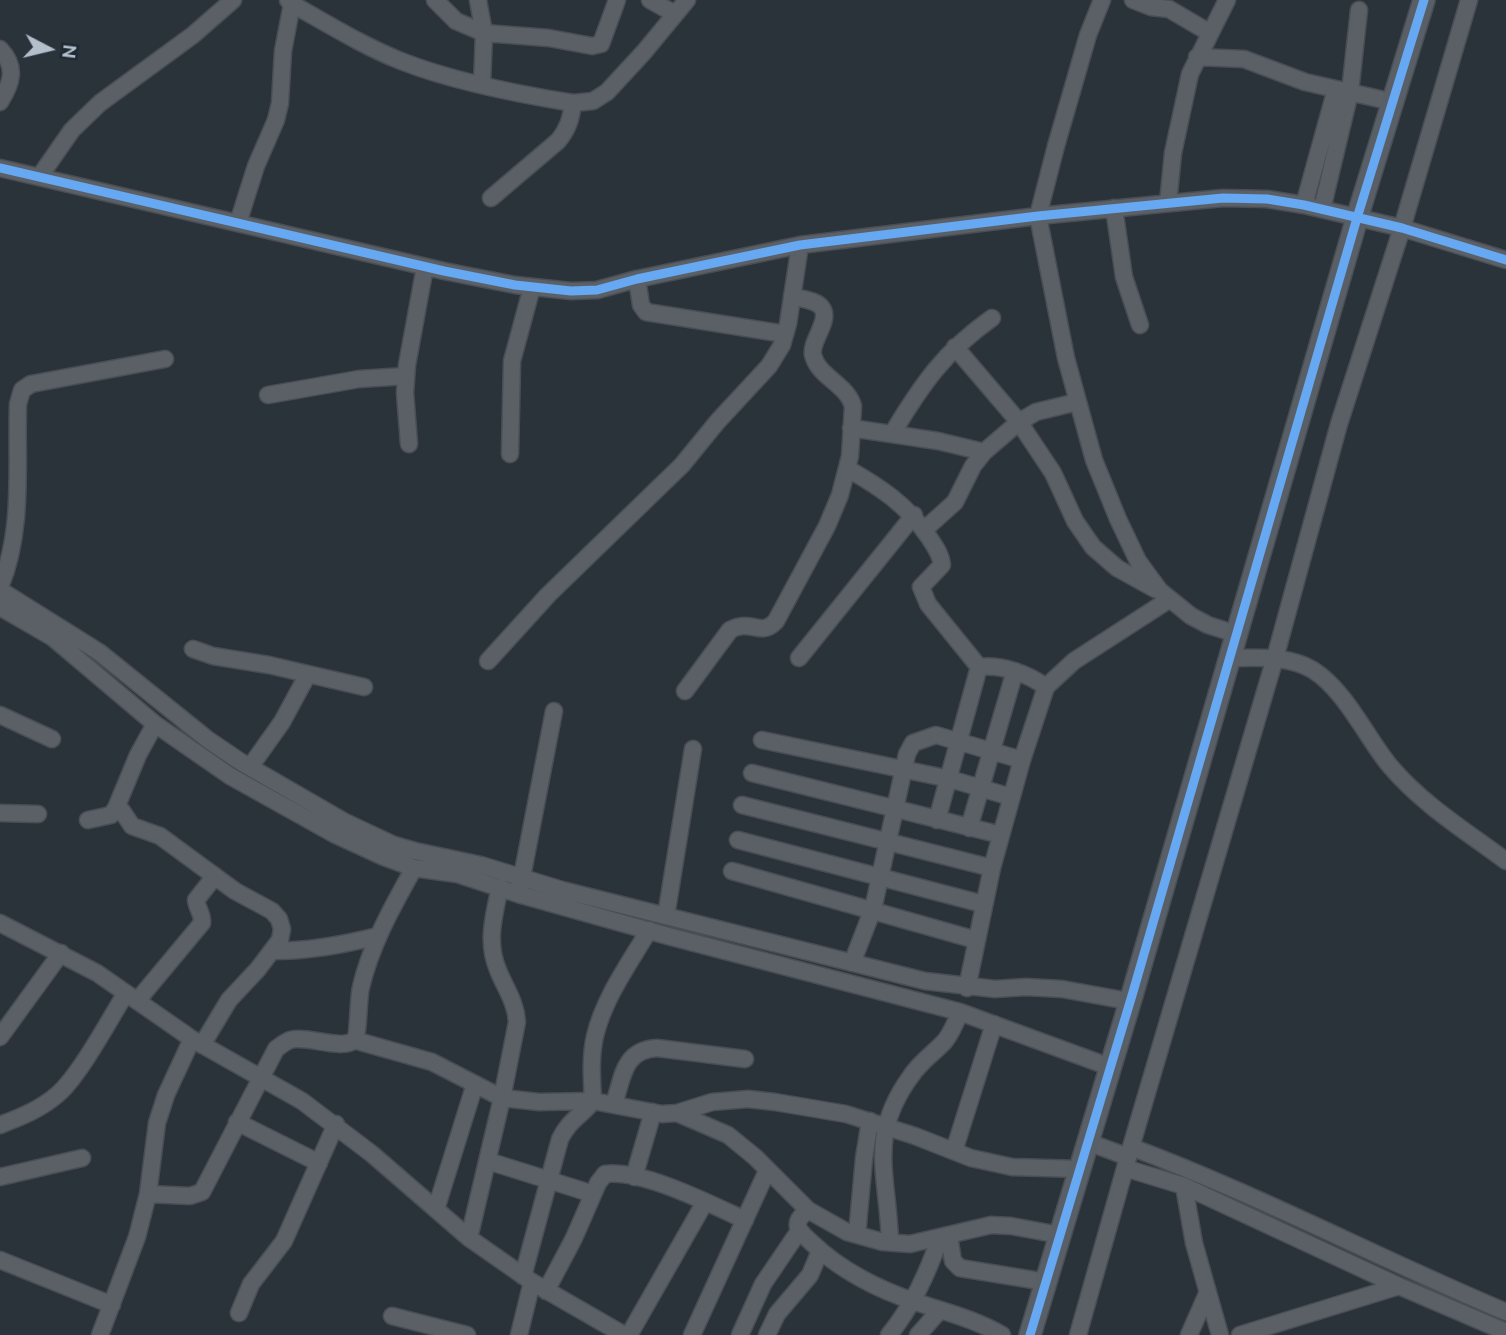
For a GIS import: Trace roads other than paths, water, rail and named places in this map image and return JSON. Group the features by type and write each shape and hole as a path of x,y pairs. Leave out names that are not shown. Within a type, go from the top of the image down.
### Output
{"street":[{"path":"40,176 72,131 100,103 194,35 233,0"},
{"path":"435,0 456,21 484,33 522,35 597,46 603,39 617,0"},
{"path":"478,0 484,33 482,84"},
{"path":"650,0 675,14"},
{"path":"238,223 256,166 276,120 290,2 352,38 401,61 448,76 573,103 593,101 607,92 687,0"},
{"path":"1101,0 1077,71 1038,216 1066,358 1094,460 1138,561 1165,595"},
{"path":"1133,0 1176,12 1210,33"},
{"path":"1168,203 1176,139 1190,74 1227,0"},
{"path":"1030,1335 1357,218 1424,0"},
{"path":"1078,1335 1275,658 1339,424 1402,228 1469,0"},
{"path":"1304,205 1343,90 1355,63 1359,10"},
{"path":"0,49 12,65 12,78 0,102"},
{"path":"1197,57 1244,59 1305,82 1393,102"},
{"path":"1322,209 1343,90"},
{"path":"491,198 558,141 566,131 573,103"},
{"path":"0,168 425,267 532,287 571,291 597,290 800,245 1038,216 1223,198 1267,199 1304,205 1402,228 1506,260"},
{"path":"1114,208 1124,276 1140,325"},
{"path":"488,662 548,595 682,465 769,366 782,345 785,334 800,245"},
{"path":"409,444 406,376 425,267"},
{"path":"637,279 641,305 646,312 785,334"},
{"path":"510,454 512,362 532,287"},
{"path":"684,691 730,630 739,625 764,629 771,627 776,621 827,526 848,469 853,406 850,396 814,359 813,351 825,316 816,303 792,296"},
{"path":"892,433 914,396 938,364 992,318"},
{"path":"955,347 1019,422 1053,473 1075,521 1093,547 1117,568 1165,595 1191,616 1208,625 1237,634"},
{"path":"165,359 31,384 22,390 18,404 15,538 0,589 99,652 207,739 250,767 372,836 415,851 481,865 520,886 649,930 960,1012 1110,1067"},
{"path":"268,395 348,380 406,376"},
{"path":"924,530 955,502 973,466 984,452 1019,422 1037,412 1077,402"},
{"path":"852,428 892,433 984,452"},
{"path":"848,469 894,498 914,515 924,530 941,557 942,565 922,587 922,593 979,667"},
{"path":"799,658 914,515"},
{"path":"967,988 992,868 1022,760 1046,687 1074,661 1165,595"},
{"path":"0,607 52,637 155,724 230,776 299,815 384,857 414,868 457,874 500,887 562,890 925,981 967,988 1062,989 1128,1001"},
{"path":"193,649 213,656 364,687"},
{"path":"1230,658 1275,658 1295,662 1314,671 1332,687 1392,768 1427,801 1506,861"},
{"path":"979,667 1015,671 1032,677 1046,687"},
{"path":"937,820 979,667"},
{"path":"969,828 1015,671"},
{"path":"250,767 282,722 308,674"},
{"path":"520,886 554,711"},
{"path":"0,715 52,739"},
{"path":"88,820 111,815 116,808 138,755 155,724"},
{"path":"852,963 873,909 903,770 913,743 936,735 1022,760"},
{"path":"762,740 950,779 1012,797"},
{"path":"666,916 693,749"},
{"path":"752,773 1001,835"},
{"path":"742,805 992,868"},
{"path":"100,1335 137,1237 148,1194 157,1123 166,1095 197,1042 229,1000 273,951 280,940 282,929 279,919 272,911 235,891 160,836 132,826 122,811 116,808"},
{"path":"0,813 38,814"},
{"path":"738,840 983,904"},
{"path":"148,1194 190,1196 202,1192 276,1049 289,1041 307,1039 346,1044 354,1040 358,1032 357,1012 361,987 378,936 414,868"},
{"path":"732,871 976,940"},
{"path":"0,1125 32,1112 60,1093 132,997 202,923 203,917 196,900 215,877"},
{"path":"469,1238 517,1022 516,1011 491,949 492,925 500,887"},
{"path":"0,923 97,973 197,1042 261,1076 336,1124 469,1238 534,1283 626,1335 705,1202"},
{"path":"519,1335 534,1283 549,1181 560,1139 567,1126 593,1101 595,1037 604,1009 649,930"},
{"path":"273,951 336,947 378,936"},
{"path":"0,1037 61,953"},
{"path":"857,1234 864,1158 877,1123 915,1069 944,1041 960,1012"},
{"path":"954,1152 994,1024"},
{"path":"354,1040 432,1062 502,1098 539,1102 593,1101 653,1112 677,1112 712,1102 748,1099 820,1109 877,1123 954,1152 1012,1167 1079,1169"},
{"path":"614,1104 626,1066 632,1055 644,1049 657,1048 745,1059"},
{"path":"436,1209 475,1084"},
{"path":"634,1177 653,1112"},
{"path":"677,1112 728,1135 742,1145 808,1210 847,1232 910,1244 990,1226 1011,1226 1060,1236"},
{"path":"237,1122 319,1163"},
{"path":"877,1123 889,1206 890,1242"},
{"path":"239,1313 250,1284 284,1241 336,1124"},
{"path":"1088,1142 1128,1157 1184,1186 1399,1286 1506,1332"},
{"path":"1128,1157 1191,1170 1406,1270 1506,1312"},
{"path":"0,1177 82,1158"},
{"path":"488,1161 593,1194"},
{"path":"692,1335 767,1171"},
{"path":"534,1283 574,1238 605,1174 634,1177 679,1191 745,1220"},
{"path":"1184,1186 1194,1243 1220,1335"},
{"path":"808,1210 799,1218 799,1230 820,1251 872,1285 913,1302 968,1318 1002,1335"},
{"path":"740,1335 763,1284 799,1230"},
{"path":"945,1237 953,1261 960,1268 1046,1282"},
{"path":"889,1335 913,1302 945,1237"},
{"path":"767,1335 777,1314 810,1275 820,1251"},
{"path":"0,1260 113,1306"},
{"path":"1240,1335 1399,1286"},
{"path":"1189,1335 1208,1294"},
{"path":"918,1335 940,1310"},
{"path":"392,1316 467,1335"}]}
